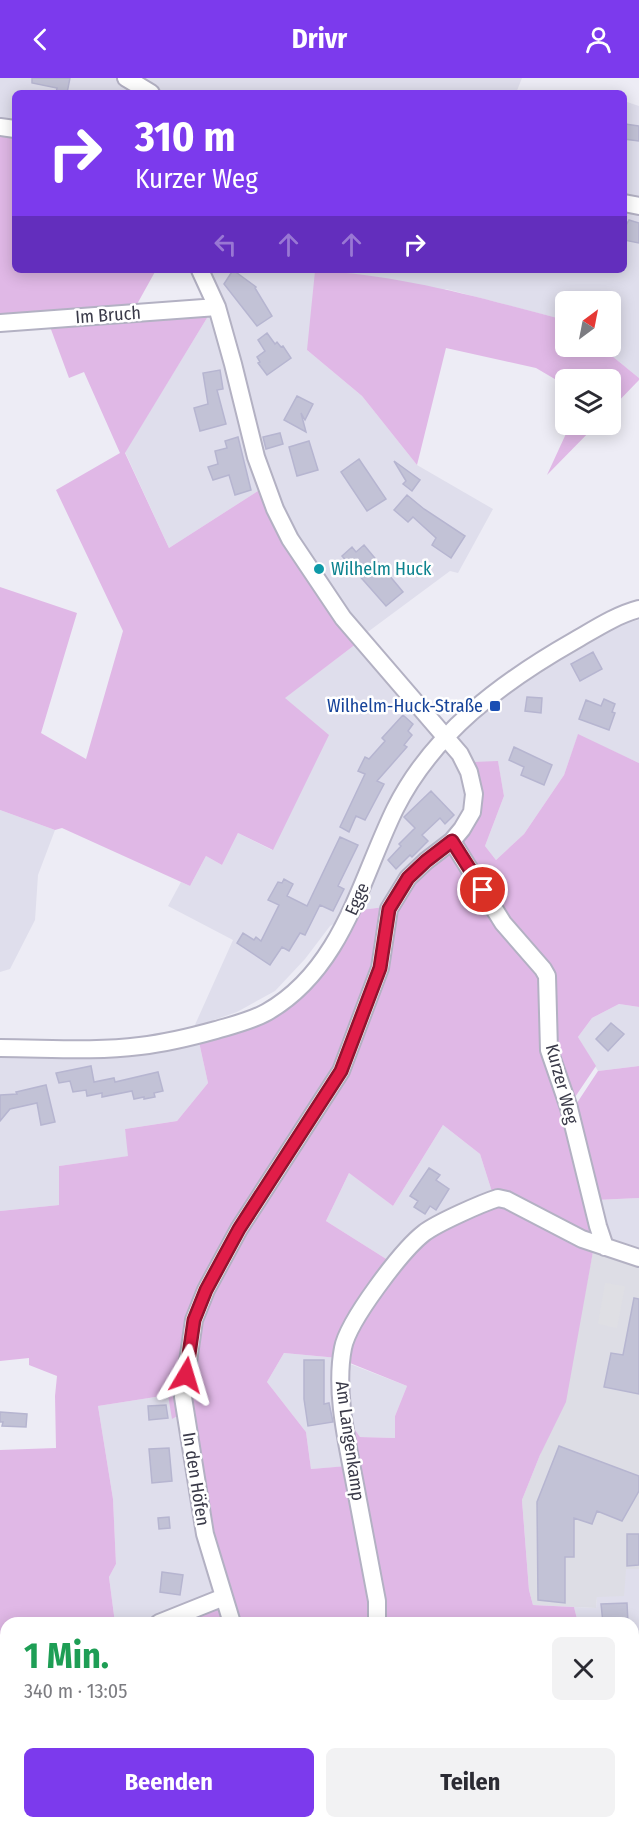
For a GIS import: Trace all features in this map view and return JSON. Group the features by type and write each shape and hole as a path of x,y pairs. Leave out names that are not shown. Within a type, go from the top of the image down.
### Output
{"street":[{"path":"126,78 146,90"},
{"path":"201,273 217,307 256,457 275,509 290,539 343,618 446,736"},
{"name":"Im Bruch","path":"0,323 217,307"},
{"name":"Egge","path":"0,1048 122,1048 162,1043 237,1024 279,1004 305,980 331,948 352,911 404,792 446,736 488,697 548,656 608,622 639,609"},
{"name":"In den Höfen","path":"230,1617 205,1534 183,1396 194,1320 206,1290 239,1229 341,1071 380,968 389,909 408,878 452,841 472,812 474,794 470,772 446,736"},
{"name":"Kurzer Weg","path":"452,841 503,923 547,976 549,1050 569,1108 605,1247"},
{"name":"Am Langenkamp","path":"378,1617 377,1601 345,1428 340,1369 343,1345 359,1315 391,1268 426,1231 498,1198 507,1200 582,1239 605,1247"},
{"path":"605,1247 639,1258"},
{"path":"174,1617 224,1597"}],"shaded area":[{"path":"0,78 522,78 517,90 12,90 12,126 0,124"},
{"path":"627,102 639,106 639,378 613,357 621,357 621,291 555,291 555,317 446,289 307,350 362,396 417,465 493,509 458,573 450,571 365,634 349,616 299,539 281,506 275,482 169,548 125,452 210,313 206,273 627,273"},
{"path":"0,129 12,131 12,273 154,273 136,306 0,319"},
{"path":"315,273 347,273 410,282 555,317 555,357 613,357 639,378 621,399 621,369 555,369 555,379 536,368 446,348 417,465 362,396 307,350"},
{"path":"210,313 125,453 169,548 261,489 356,644 285,698 329,735 273,850 238,833 222,865 206,856 190,886 62,828 55,830 0,810 0,587 77,613 41,733 86,759 123,631 56,490 120,453 84,372 69,378 49,324"},
{"path":"565,435 586,435 547,475"},
{"path":"639,620 639,763 578,735 564,775 524,834 496,860 485,846 504,796 498,762 473,762 458,819 446,837 385,907 360,910 330,926 305,959 275,991 237,1012 194,1027 233,940 168,906 181,882 190,886 206,856 222,865 238,833 272,850 284,698 356,644 444,745 483,709 560,657 621,624"},
{"path":"578,734 639,763 639,1007 619,1004 592,1018 578,1037 596,1066 571,1103 545,1052 599,1241 493,1195 480,1154 443,1125 393,1206 349,1173 326,1221 391,1262 338,1358 284,1353 267,1382 306,1432 311,1469 359,1465 347,1418 360,1437 395,1438 395,1416 407,1386 345,1361 362,1316 416,1246 493,1202 594,1246 566,1402 540,1455 522,1500 529,1590 533,1605 574,1607 576,1617 173,1617 227,1586 179,1415 172,1419 168,1395 98,1406 113,1499 116,1564 109,1577 114,1617 0,1617 0,1450 56,1448 57,1376 29,1365 29,1358 0,1361 0,1211 59,1205 59,1166 128,1156 125,1129 177,1121 208,1083 199,1042 256,1023 360,910 385,907 412,881 481,797 478,772 473,762 498,761 504,796 485,846 496,860 524,834 564,775"},
{"path":"0,810 55,830 38,875 35,920 10,969 0,972"},
{"path":"619,1004 639,1007 639,1066 598,1071 578,1037 592,1018"},
{"path":"199,1042 208,1083 177,1121 125,1129 129,1156 59,1166 59,1205 0,1211 0,1057 122,1057 170,1051"},
{"path":"639,1066 639,1198 596,1200 573,1109 598,1071"},
{"path":"443,1125 480,1154 493,1195 391,1262 326,1221 349,1173 393,1206"},
{"path":"639,1198 639,1253 610,1245 596,1200"},
{"path":"594,1246 639,1261 639,1569 626,1569 624,1596 597,1597 596,1608 533,1605 529,1590 522,1500 540,1455 580,1319"},
{"path":"605,1283 625,1286 617,1328 598,1324"},
{"path":"284,1353 338,1358 349,1466 311,1469 306,1432 267,1382"},
{"path":"345,1362 407,1386 395,1416 395,1438 360,1437 347,1418"},
{"path":"168,1395 179,1415 217,1593 173,1617 114,1617 109,1577 116,1564 113,1499 98,1406"},
{"path":"626,1569 639,1569 639,1617 576,1617 574,1607 596,1608 597,1597"}],"building":[{"path":"32,78 70,78 68,90 57,90 57,88 32,83"},
{"path":"627,124 639,126 639,141 627,139"},
{"path":"629,220 639,223 639,243 627,241"},
{"path":"231,273 237,273 256,287 272,316 257,326 224,284"},
{"path":"267,333 275,344 277,342 281,347 283,346 291,358 267,375 258,363 260,362 257,357 265,351 258,340"},
{"path":"220,370 223,389 217,390 226,424 200,431 194,408 208,404 203,373"},
{"path":"297,396 313,404 305,420 301,413 306,432 284,420"},
{"path":"280,433 283,444 266,449 263,437"},
{"path":"238,437 251,490 235,495 229,475 213,480 208,467 218,464 215,451 227,448 225,441"},
{"path":"309,441 318,470 297,476 289,447"},
{"path":"359,459 386,499 367,511 341,472"},
{"path":"394,461 420,480 412,491 403,484 406,481"},
{"path":"407,495 465,536 451,558 432,545 436,538 413,517 408,522 394,510"},
{"path":"364,545 403,592 386,606 342,556 352,547 356,552"},
{"path":"593,652 602,669 580,681 571,664"},
{"path":"527,697 542,698 541,713 525,711"},
{"path":"604,699 615,704 612,712 615,713 609,730 579,719 586,700 601,706"},
{"path":"403,715 413,724 408,731 412,735 404,745 407,747 377,781 384,784 365,820 356,816 349,832 340,827 365,774 358,771 365,757 369,759 385,741 382,738"},
{"path":"514,747 552,765 544,785 521,775 524,767 509,760"},
{"path":"431,791 454,815 445,824 440,818 422,835 428,841 396,869 388,860 401,846 399,844 415,828 404,817"},
{"path":"340,837 358,845 338,886 344,889 333,911 320,905 305,935 300,933 289,951 282,947 270,965 237,943 243,933 254,940 256,937 261,941 279,905 268,900 278,882 282,883 284,879 293,884 287,896 307,906"},
{"path":"611,1023 624,1034 608,1051 596,1039"},
{"path":"91,1066 94,1082 114,1078 115,1082 158,1072 163,1091 154,1093 155,1097 144,1099 144,1097 134,1099 132,1091 102,1097 102,1093 87,1096 86,1090 73,1092 70,1081 59,1083 56,1073"},
{"path":"46,1085 55,1122 41,1125 37,1103 10,1109 0,1121 0,1095 17,1094 16,1092"},
{"path":"429,1168 440,1175 436,1180 449,1189 436,1210 430,1206 425,1214 414,1207 418,1201 410,1196"},
{"path":"634,1298 639,1299 639,1394 604,1387 611,1353 623,1355"},
{"path":"304,1360 324,1360 324,1404 329,1403 333,1422 308,1426 304,1399"},
{"path":"166,1405 168,1418 149,1420 148,1406"},
{"path":"0,1412 27,1414 26,1427 2,1426"},
{"path":"559,1446 639,1476 639,1491 622,1521 597,1511 592,1524 574,1518 574,1557 565,1557 565,1603 538,1600 537,1502"},
{"path":"169,1448 172,1481 152,1483 149,1449"},
{"path":"169,1517 170,1528 159,1529 158,1518"},
{"path":"627,1534 639,1534 639,1565 627,1566"},
{"path":"162,1572 183,1575 180,1595 160,1592"},
{"path":"627,1603 628,1617 602,1617 601,1604"}],"place":[{"name":"Wilhelm Huck","path":"319,569"},
{"name":"Wilhelm-Huck-Straße","path":"495,706"}],"route":[{"path":"186,1375 194,1320 206,1290 239,1229 341,1071 380,968 389,909 408,878 452,841 483,890"}]}
